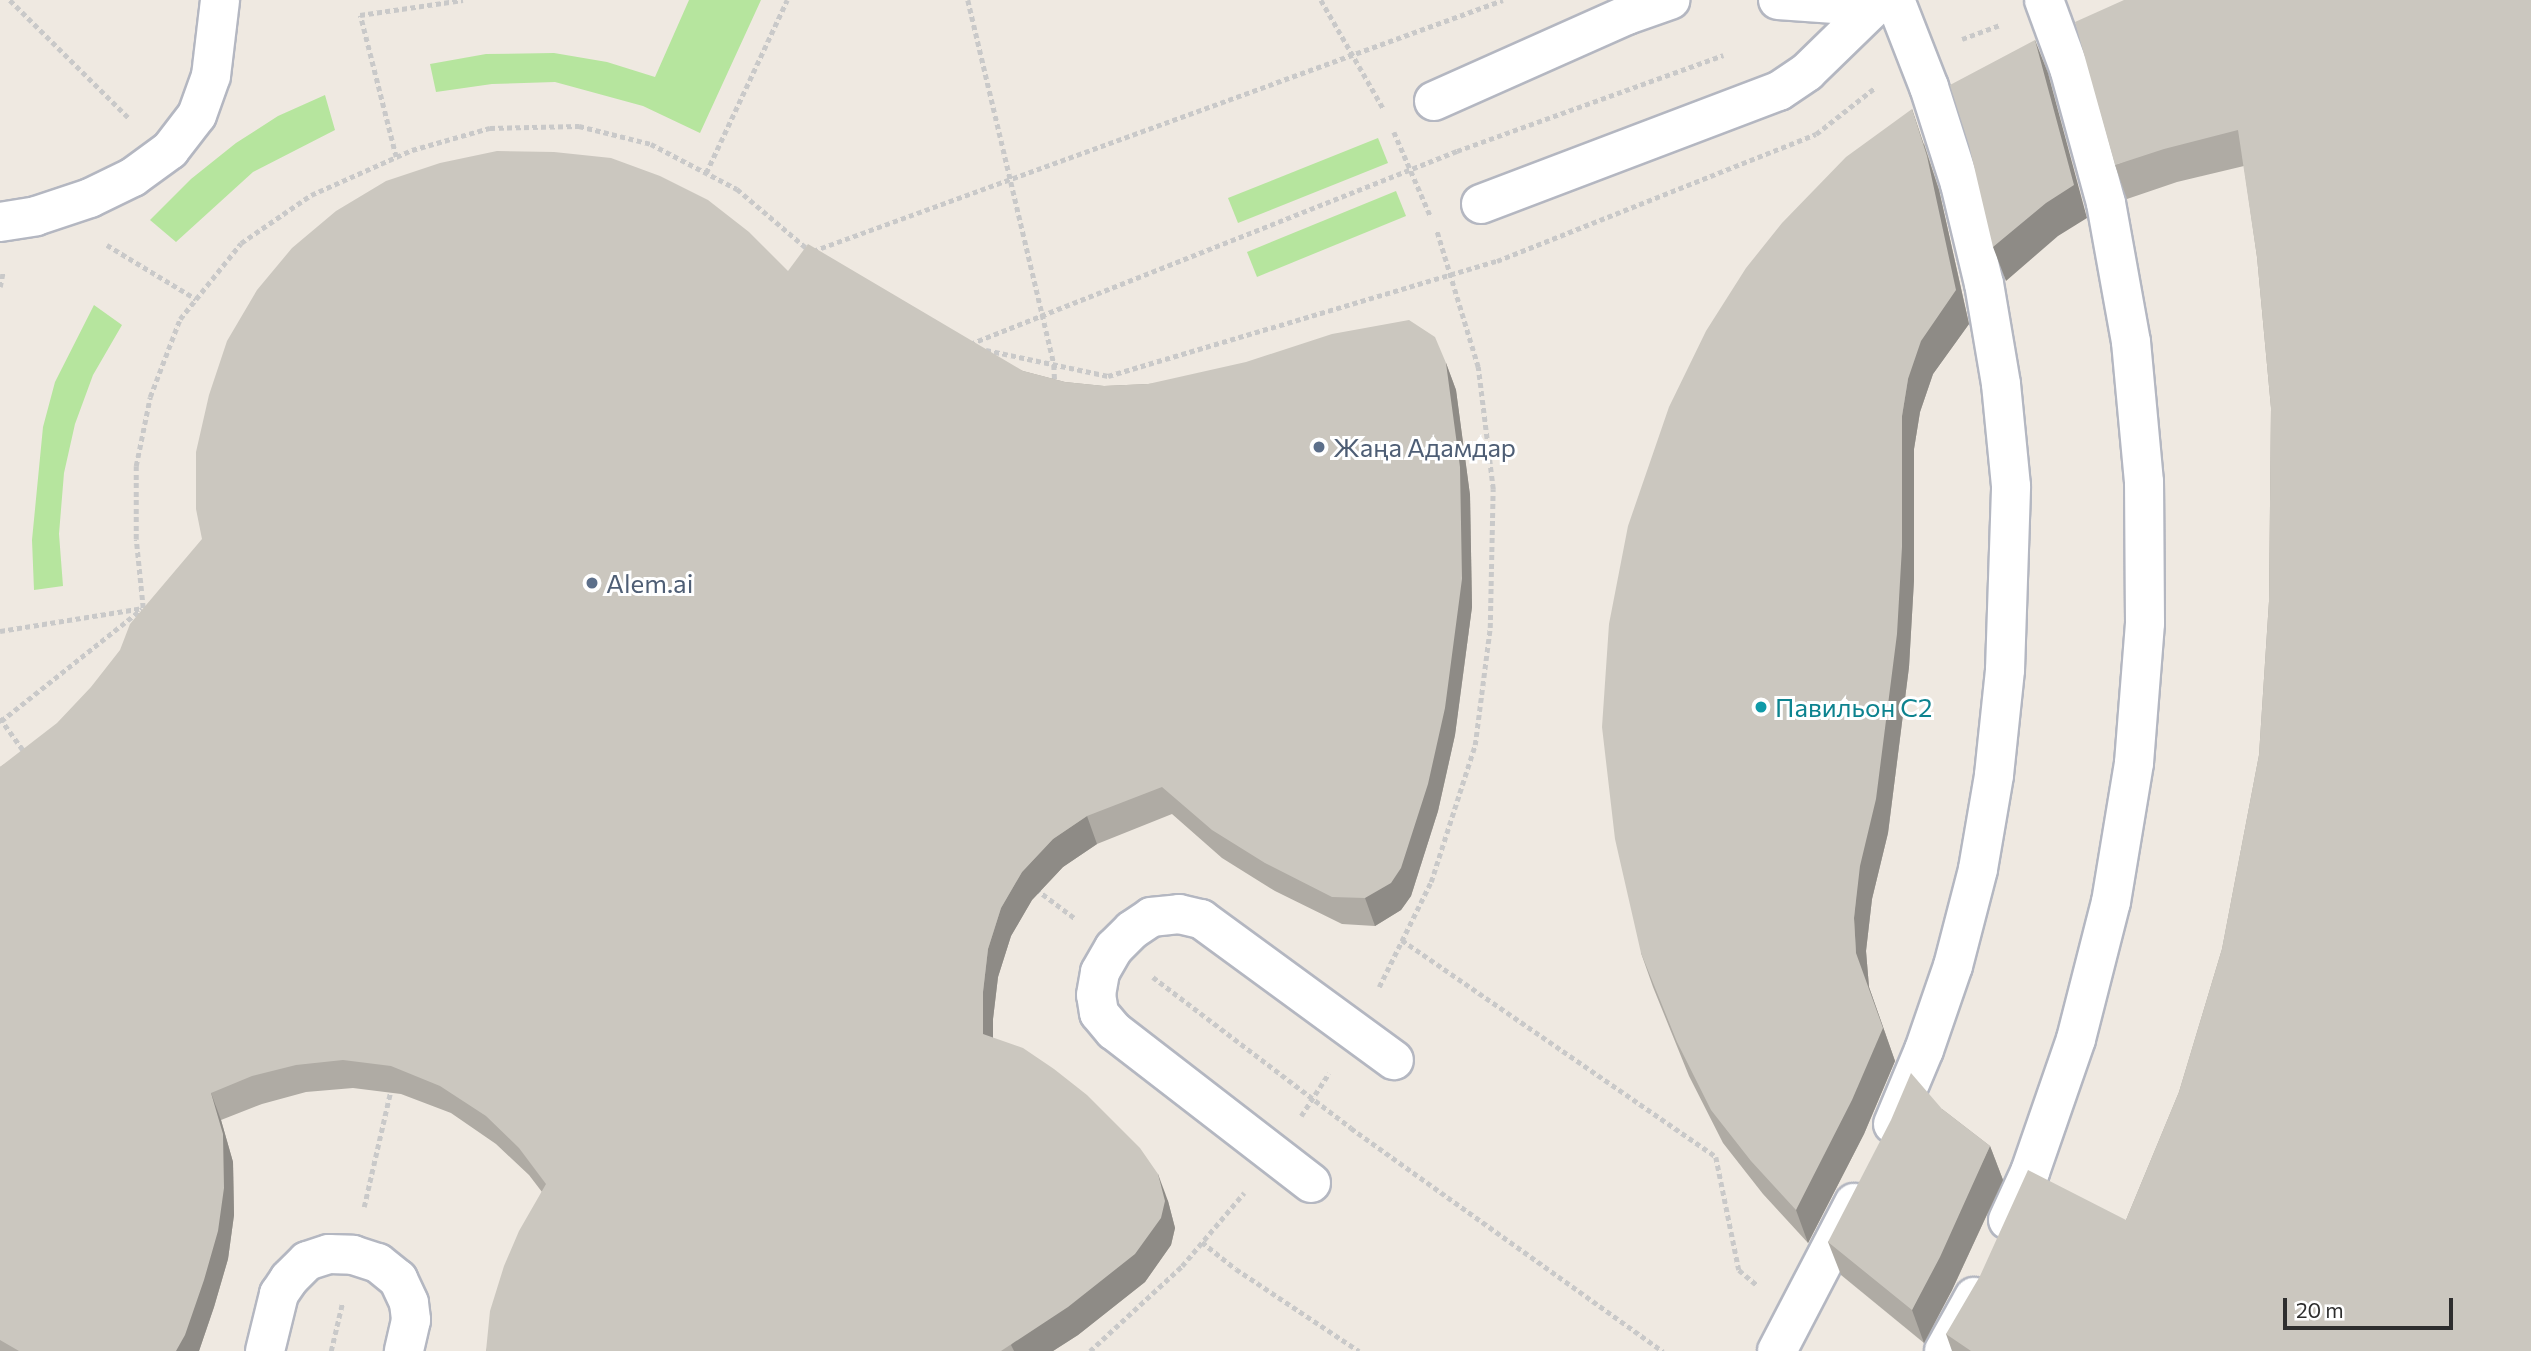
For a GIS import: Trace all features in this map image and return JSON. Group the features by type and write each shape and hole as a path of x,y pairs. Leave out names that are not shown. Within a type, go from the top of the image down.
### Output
{"lane":[{"path":"0,222 36,216 90,198 134,177 170,150 197,115 211,76 220,0"},
{"path":"1434,101 1627,15 1670,0"},
{"path":"1778,0 1835,4 1853,0"},
{"path":"1481,204 1779,91 1807,72 1881,0"},
{"path":"1777,1351 1876,1161 1924,1050 1953,965 1978,869 1994,775 2010,578 2011,486 2001,384 1984,284 1960,184 1895,0"},
{"path":"1944,1351 2030,1172 2076,1039 2111,902 2134,763 2145,623 2144,482 2131,342 2106,203 2069,68 2046,4"},
{"path":"1311,1183 1114,1031 1100,1013 1096,995 1100,972 1114,948 1132,930 1151,917 1179,914 1201,919 1394,1060"},
{"path":"265,1351 279,1294 307,1261 329,1254 352,1255 378,1263 398,1279 410,1311 404,1351"}],"path":[{"path":"10,0 134,122 125,129"},
{"path":"396,157 360,15 463,0"},
{"path":"706,173 787,0"},
{"path":"968,0 1054,365 1055,391"},
{"path":"1090,1351 1182,1266 1276,1156 1355,1032 1431,882 1475,745 1490,628 1493,489 1478,367 1434,223 1376,93 1321,0"},
{"path":"811,252 1503,0"},
{"path":"1730,53 1410,170 965,346 1108,376 1497,261 1816,134 1917,56 2046,4"},
{"path":"143,608 136,539 136,466 150,397 180,319 241,243 312,195 396,157 490,128 579,126 651,144 737,189 811,252 818,262"},
{"path":"101,242 196,299"},
{"path":"0,287 4,267"},
{"path":"0,631 143,608"},
{"path":"35,764 1,720 143,608"},
{"path":"1026,882 1312,1098 1663,1351"},
{"path":"1402,940 1716,1157 1739,1270 1796,1315"},
{"path":"331,1351 394,1078"},
{"path":"1202,1242 1236,1269 1359,1351"}],"green space":[{"path":"689,0 761,0 700,133 643,106 555,82 492,84 436,92 430,64 486,54 554,53 607,62 655,77"},
{"path":"325,95 335,130 253,172 176,242 150,220 191,179 236,143 278,116"},
{"path":"1378,138 1388,163 1238,223 1228,198"},
{"path":"1396,191 1406,216 1257,277 1247,252"},
{"path":"94,305 122,325 93,375 75,424 64,473 59,534 63,586 34,590 32,540 43,427 55,382"}],"building":[{"path":"2124,0 2531,0 2531,1351 1971,1351 1946,1334 1980,1276 2028,1170 2126,1220 2179,1092 2222,949 2259,755 2269,601 2271,408 2257,257 2238,130 2115,165 2075,22"},
{"path":"2035,40 2074,185 2046,203 1993,247 1969,145 1950,85"},
{"path":"1912,109 1927,156 1956,290 1921,341 1908,379 1902,416 1902,547 1897,634 1876,799 1860,866 1854,918 1856,953 1883,1028 1852,1100 1796,1210 1751,1161 1711,1110 1677,1042 1641,953 1615,839 1602,727 1609,624 1628,526 1669,407 1706,331 1746,268 1782,223 1846,157"},
{"path":"497,151 554,152 611,158 660,176 708,200 749,232 788,271 808,244 1023,371 1065,382 1104,386 1148,384 1246,362 1332,334 1409,320 1435,337 1446,363 1460,467 1462,579 1445,708 1428,784 1401,868 1391,883 1365,898 1332,897 1265,863 1212,830 1162,787 1087,816 1053,839 1022,872 1001,908 988,949 983,992 983,1034 1023,1048 1087,1095 1140,1148 1158,1174 1165,1201 1161,1218 1135,1254 1068,1307 1001,1351 486,1351 490,1311 504,1266 519,1231 546,1184 519,1148 486,1116 440,1086 391,1066 343,1060 296,1065 252,1076 211,1093 223,1134 224,1188 218,1231 204,1280 185,1335 176,1351 19,1351 0,1340 0,767 57,723 91,687 120,650 130,624 202,539 196,509 196,452 209,395 227,341 257,290 292,248 336,211 386,181 440,163"},
{"path":"1911,1073 1942,1109 1990,1146 1940,1257 1912,1310 1828,1242 1891,1120"}],"place":[{"name":"Жаңа Адамдар","path":"1319,447"},
{"name":"Alem.ai","path":"592,583"},
{"name":"Павильон С2","path":"1761,707"}]}
